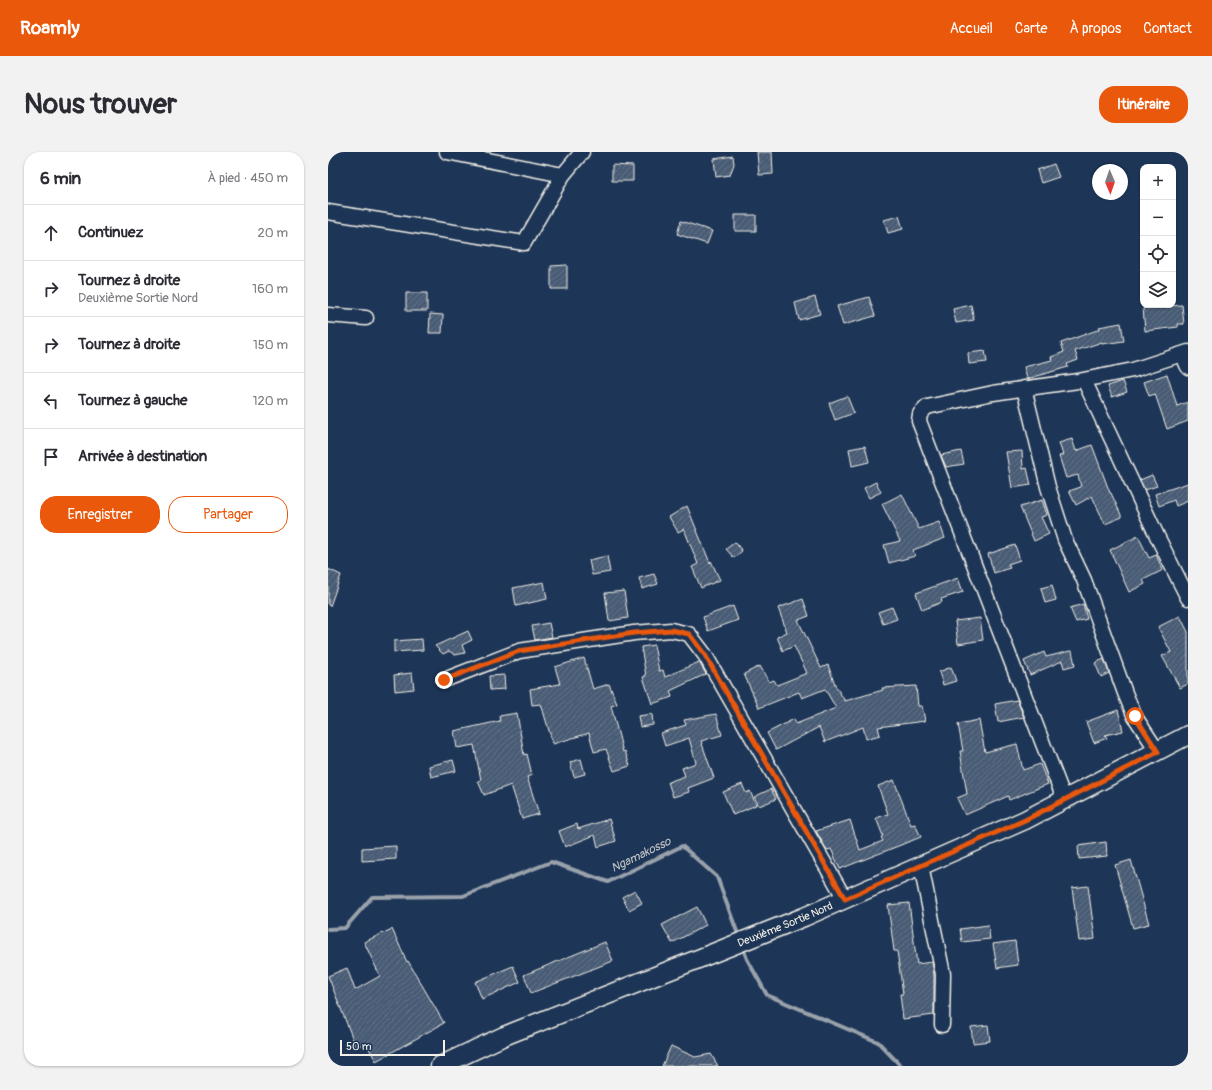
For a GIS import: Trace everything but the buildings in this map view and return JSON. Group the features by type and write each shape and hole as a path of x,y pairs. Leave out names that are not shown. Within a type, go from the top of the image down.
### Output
{"main road":[{"name":"Deuxième Sortie Nord","path":"440,1066 511,1033 754,937 921,866 1065,801 1188,735"}],"street":[{"path":"447,152 564,175"},
{"path":"328,212 524,243 564,175 582,152"},
{"path":"328,315 366,318"},
{"path":"1065,801 919,422 920,414 927,407 1024,388 1084,380 1186,358"},
{"path":"1084,380 1158,538 1188,598"},
{"path":"1024,388 1048,487 1065,540 1084,580 1125,693 1135,716 1158,752"},
{"path":"444,680 519,651 634,633 671,630 689,634 705,655 845,899"},
{"path":"921,866 944,974 942,1024"}],"waterway":[{"name":"Ngamakosso","path":"328,929 345,928 372,897 463,896 551,862 608,882 682,846 717,877 739,937"},
{"name":"Ngamakosso","path":"742,945 747,959 767,995 878,1042 901,1066"}],"route":[{"path":"444,680 519,651 634,633 671,630 689,634 705,655 845,899 1025,820 1065,801 1158,752 1135,716"}]}
